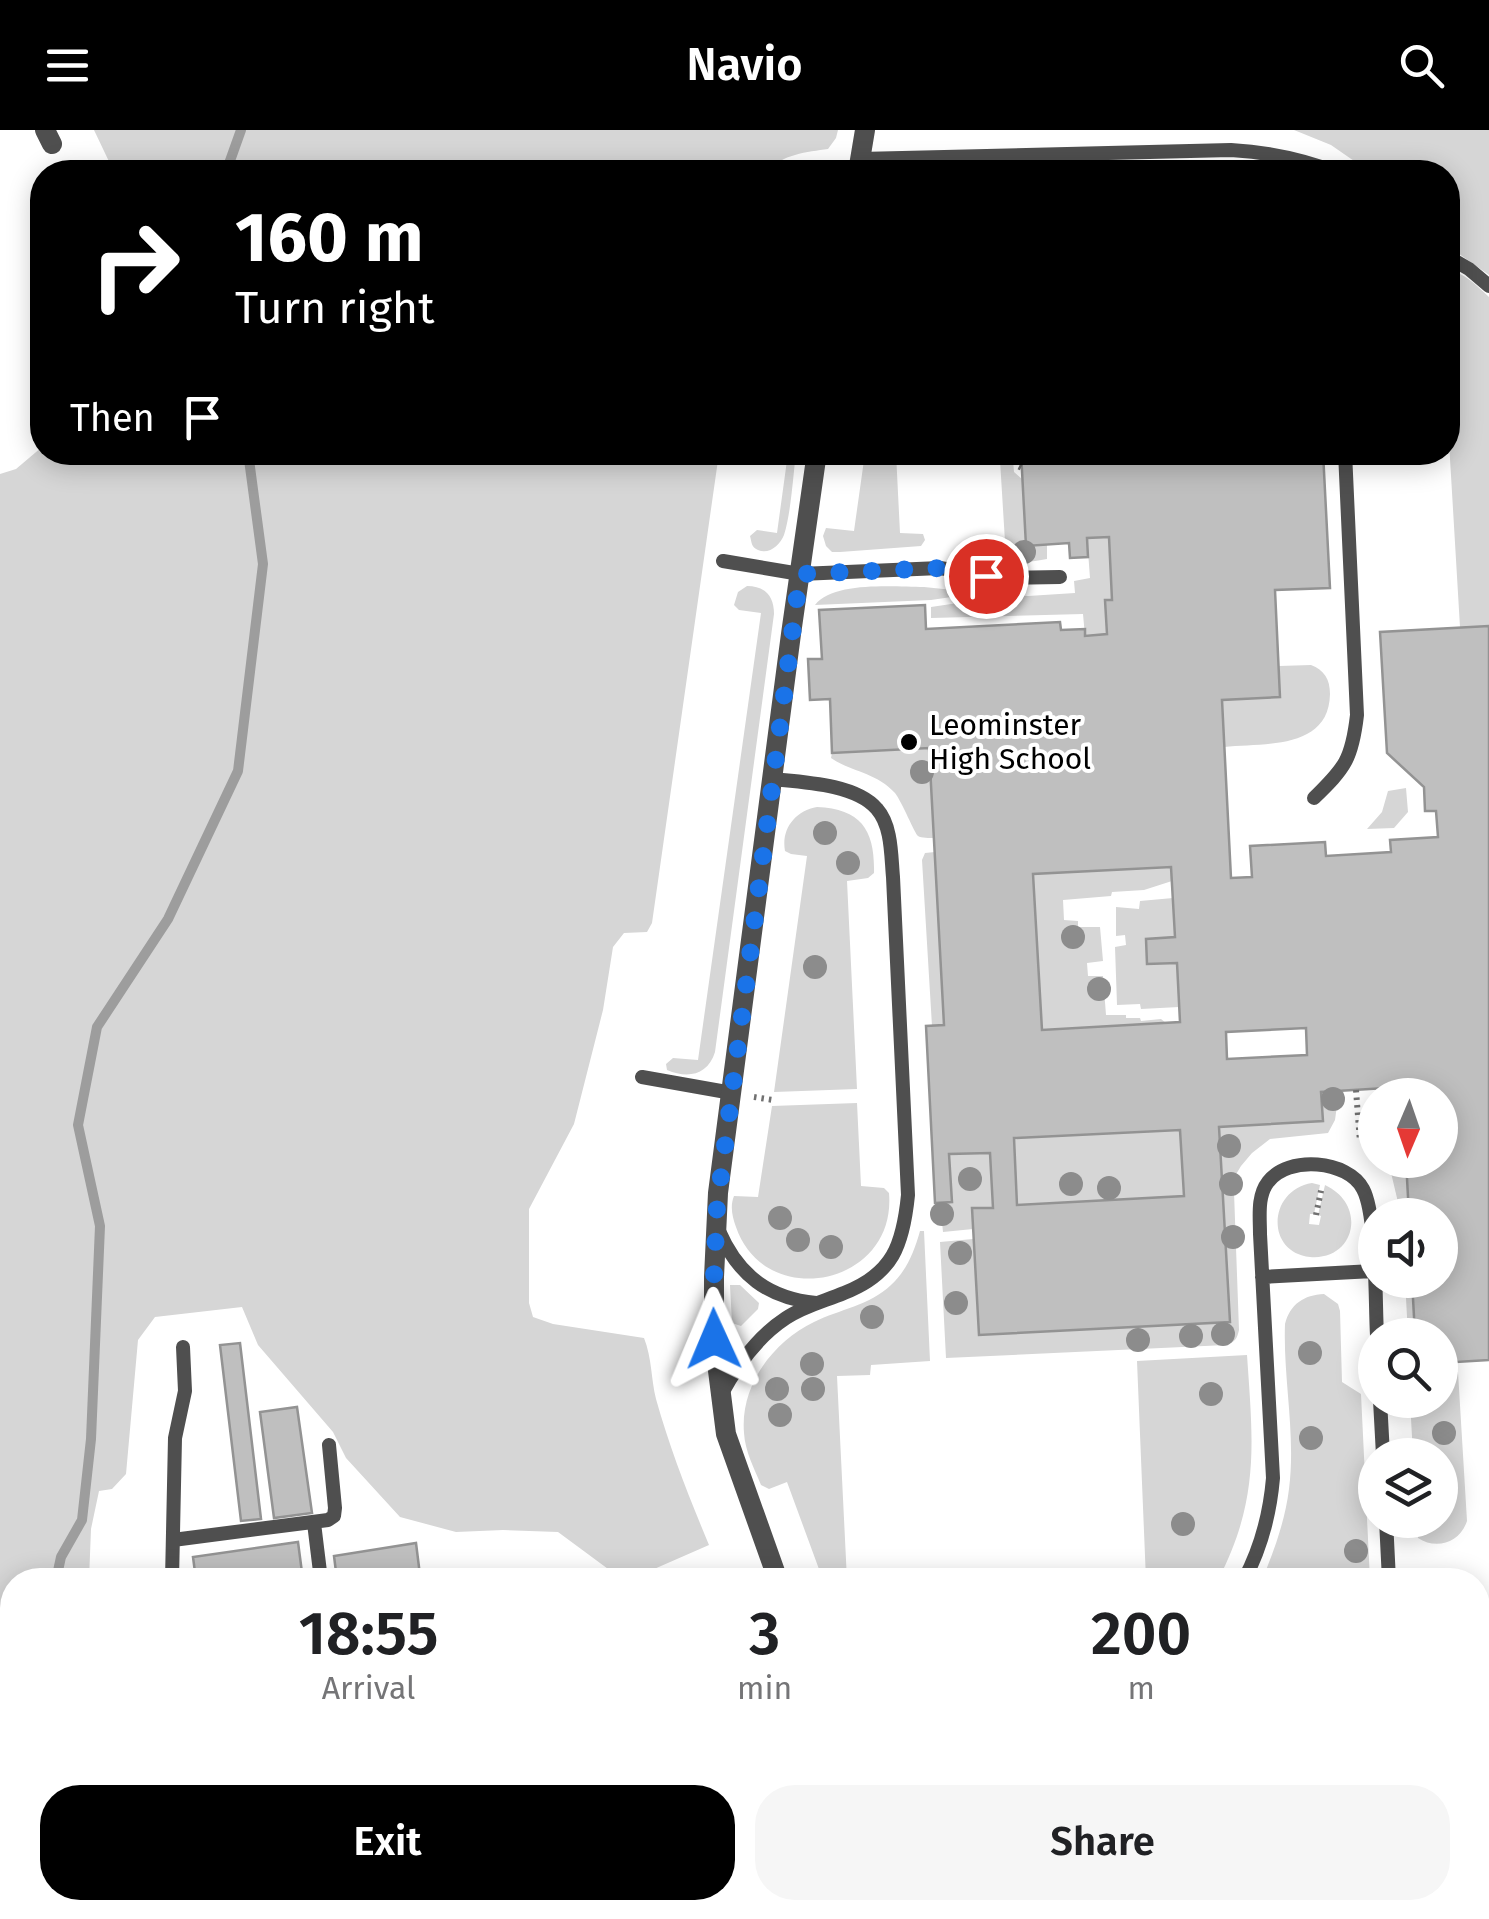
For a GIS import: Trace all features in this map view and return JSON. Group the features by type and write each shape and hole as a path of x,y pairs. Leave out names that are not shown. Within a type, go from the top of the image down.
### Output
{"street":[{"path":"860,160 865,130"},
{"path":"774,1568 726,1434 714,1339 716,1223 815,465"}],"lane":[{"path":"999,160 1232,150 1296,160"},
{"path":"1460,264 1489,286"},
{"path":"1314,798 1346,763 1354,737 1346,465"},
{"path":"723,561 800,574 940,568 1001,578 1060,577"},
{"path":"720,1396 734,1371 771,1329 816,1303 868,1283 883,1271 901,1237 906,1216 908,1171 888,830 879,810 865,799 817,784 772,779"},
{"path":"642,1078 732,1093"},
{"path":"1249,1568 1262,1537 1274,1478 1260,1200 1266,1184 1276,1174 1292,1166 1310,1165 1338,1169 1355,1178 1366,1198"},
{"path":"716,1223 735,1261 754,1279 774,1294 816,1303"},
{"path":"1262,1277 1358,1272"},
{"path":"172,1568 175,1438 185,1391 183,1347"},
{"path":"173,1540 328,1520 334,1516 329,1445"},
{"path":"314,1523 319,1568"},
{"path":"1387,1538 1388,1568"}],"path":[{"path":"1018,465 1022,468"},
{"path":"1356,1090 1358,1116"}],"shaded area":[{"path":"94,130 838,130 828,149 784,160 108,160"},
{"path":"1294,130 1489,130 1489,275 1460,254 1460,160 1353,160 1331,145"},
{"path":"1460,275 1489,297 1489,626 1460,627 1450,465 1460,465"},
{"path":"30,457 30,465 717,465 652,923 647,932 624,933 613,947 603,1010 574,1124 529,1209 529,1303 533,1317 553,1324 644,1338 661,1418 709,1545 656,1568 607,1568 558,1532 456,1532 400,1517 346,1458 333,1432 258,1345 242,1307 155,1317 138,1340 126,1474 112,1489 99,1491 91,1529 89,1568 0,1568 0,474 16,469"},
{"path":"786,465 795,465 782,539 770,550 753,546 750,536 757,530 777,533"},
{"path":"863,465 897,465 900,533 923,534 925,540 921,546 832,552 826,546 826,528 854,531"},
{"path":"1000,465 1013,465 1014,472 1022,479 1026,545 1047,545 1047,559 1021,562 1006,558"},
{"path":"1109,537 1112,600 1105,601 1107,634 1085,636 1083,614 931,618 931,607 978,600 980,593 1075,593 1074,581 1090,578 1087,538"},
{"path":"747,586 767,593 774,614 715,1052 702,1070 682,1074 667,1070 666,1064 673,1058 698,1060 761,613 739,610 734,605 738,592"},
{"path":"924,587 972,594 931,600 815,605 824,597 850,589"},
{"path":"1311,665 1325,676 1330,689 1327,712 1319,725 1292,740 1224,747 1222,700 1280,697 1279,666"},
{"path":"929,748 934,838 918,836 888,786 831,758 832,753"},
{"path":"1406,788 1408,812 1394,828 1367,829 1382,812 1388,791"},
{"path":"817,807 845,812 863,825 874,858 874,873 868,878 847,881 857,1089 774,1092 807,856 785,851 785,835 796,817"},
{"path":"935,852 944,1025 932,1026 922,860 925,853"},
{"path":"1171,867 1172,881 1144,890 1063,900 1064,920 1078,921 1078,927 1100,927 1103,961 1087,963 1088,976 1103,976 1106,1015 1126,1015 1141,1021 1161,1019 1166,1023 1042,1030 1033,874"},
{"path":"1173,898 1175,937 1146,940 1148,964 1177,963 1179,1007 1141,1009 1140,1004 1117,1005 1115,947 1126,945 1125,935 1116,936 1116,907 1139,909 1140,901"},
{"path":"1339,1091 1335,1120 1328,1133 1270,1139 1252,1153 1235,1176 1239,1330 1234,1341 1226,1345 946,1358 940,1242 973,1239 979,1335 1229,1322 1219,1127 1323,1121 1321,1092"},
{"path":"857,1103 861,1186 884,1188 889,1193 886,1225 873,1250 852,1267 826,1277 799,1278 773,1271 751,1254 736,1227 732,1207 734,1196 758,1197 772,1106"},
{"path":"1180,1130 1184,1196 1017,1205 1014,1138"},
{"path":"990,1153 993,1208 972,1209 973,1229 943,1232 942,1222 935,1222 935,1203 952,1201 949,1154"},
{"path":"1392,1178 1407,1178 1408,1198 1397,1198"},
{"path":"1312,1183 1320,1185 1309,1224 1319,1225 1325,1185 1339,1194 1351,1218 1346,1241 1325,1256 1295,1253 1279,1233 1280,1208 1287,1197"},
{"path":"920,1231 924,1231 930,1361 871,1365 870,1375 837,1376 846,1568 819,1568 787,1482 769,1489 761,1485 746,1446 747,1398 762,1367 785,1341 814,1322 882,1292 909,1260"},
{"path":"730,1285 740,1285 759,1303 741,1326 732,1323"},
{"path":"1324,1294 1338,1304 1340,1311 1342,1382 1358,1392 1358,1418 1362,1418 1363,1438 1358,1438 1358,1538 1368,1538 1369,1568 1266,1568 1289,1489 1285,1324 1299,1302"},
{"path":"1406,1298 1413,1298 1414,1318 1407,1318"},
{"path":"1247,1355 1250,1470 1241,1523 1224,1568 1146,1568 1137,1361"},
{"path":"1458,1372 1467,1521 1458,1536 1458,1438 1412,1438 1411,1418 1458,1418"},
{"path":"1418,1538 1454,1538 1440,1544"}],"building":[{"path":"1022,465 1324,465 1330,588 1275,590 1280,697 1222,700 1231,878 1252,877 1250,846 1325,842 1326,856 1391,852 1390,840 1438,837 1436,811 1425,811 1424,787 1387,753 1380,632 1489,626 1489,1360 1458,1362 1458,1318 1414,1318 1413,1298 1458,1298 1458,1198 1408,1198 1407,1178 1458,1178 1458,1078 1358,1078 1358,1090 1321,1092 1323,1121 1219,1127 1230,1322 979,1335 972,1208 993,1208 990,1153 949,1154 952,1202 935,1203 926,1026 944,1025 929,748 832,753 830,699 810,700 808,659 822,659 819,610 925,605 926,629 1060,622 1061,630 1085,629 1085,636 1107,634 1105,600 1112,600 1109,537 1087,538 1088,557 1070,558 1069,543 1026,546","holes":["1171,867 1175,937 1146,939 1147,964 1177,963 1180,1022 1042,1030 1033,874","1306,1028 1307,1055 1227,1059 1226,1032","1180,1130 1184,1196 1017,1205 1014,1138"]},
{"path":"240,1343 261,1519 241,1521 220,1345"},
{"path":"297,1407 312,1513 274,1518 260,1412"},
{"path":"298,1542 301,1568 194,1568 193,1557"},
{"path":"416,1543 419,1568 336,1568 334,1556"}],"waterway":[{"path":"230,160 241,130"},
{"path":"59,1568 82,1520 91,1439 100,1226 78,1125 97,1027 168,919 238,771 263,564 250,465"}],"place":[{"name":"Leominster High School","path":"909,742"}],"route":[{"path":"714,1339 717,1207 800,574 940,568 986,576"}]}
